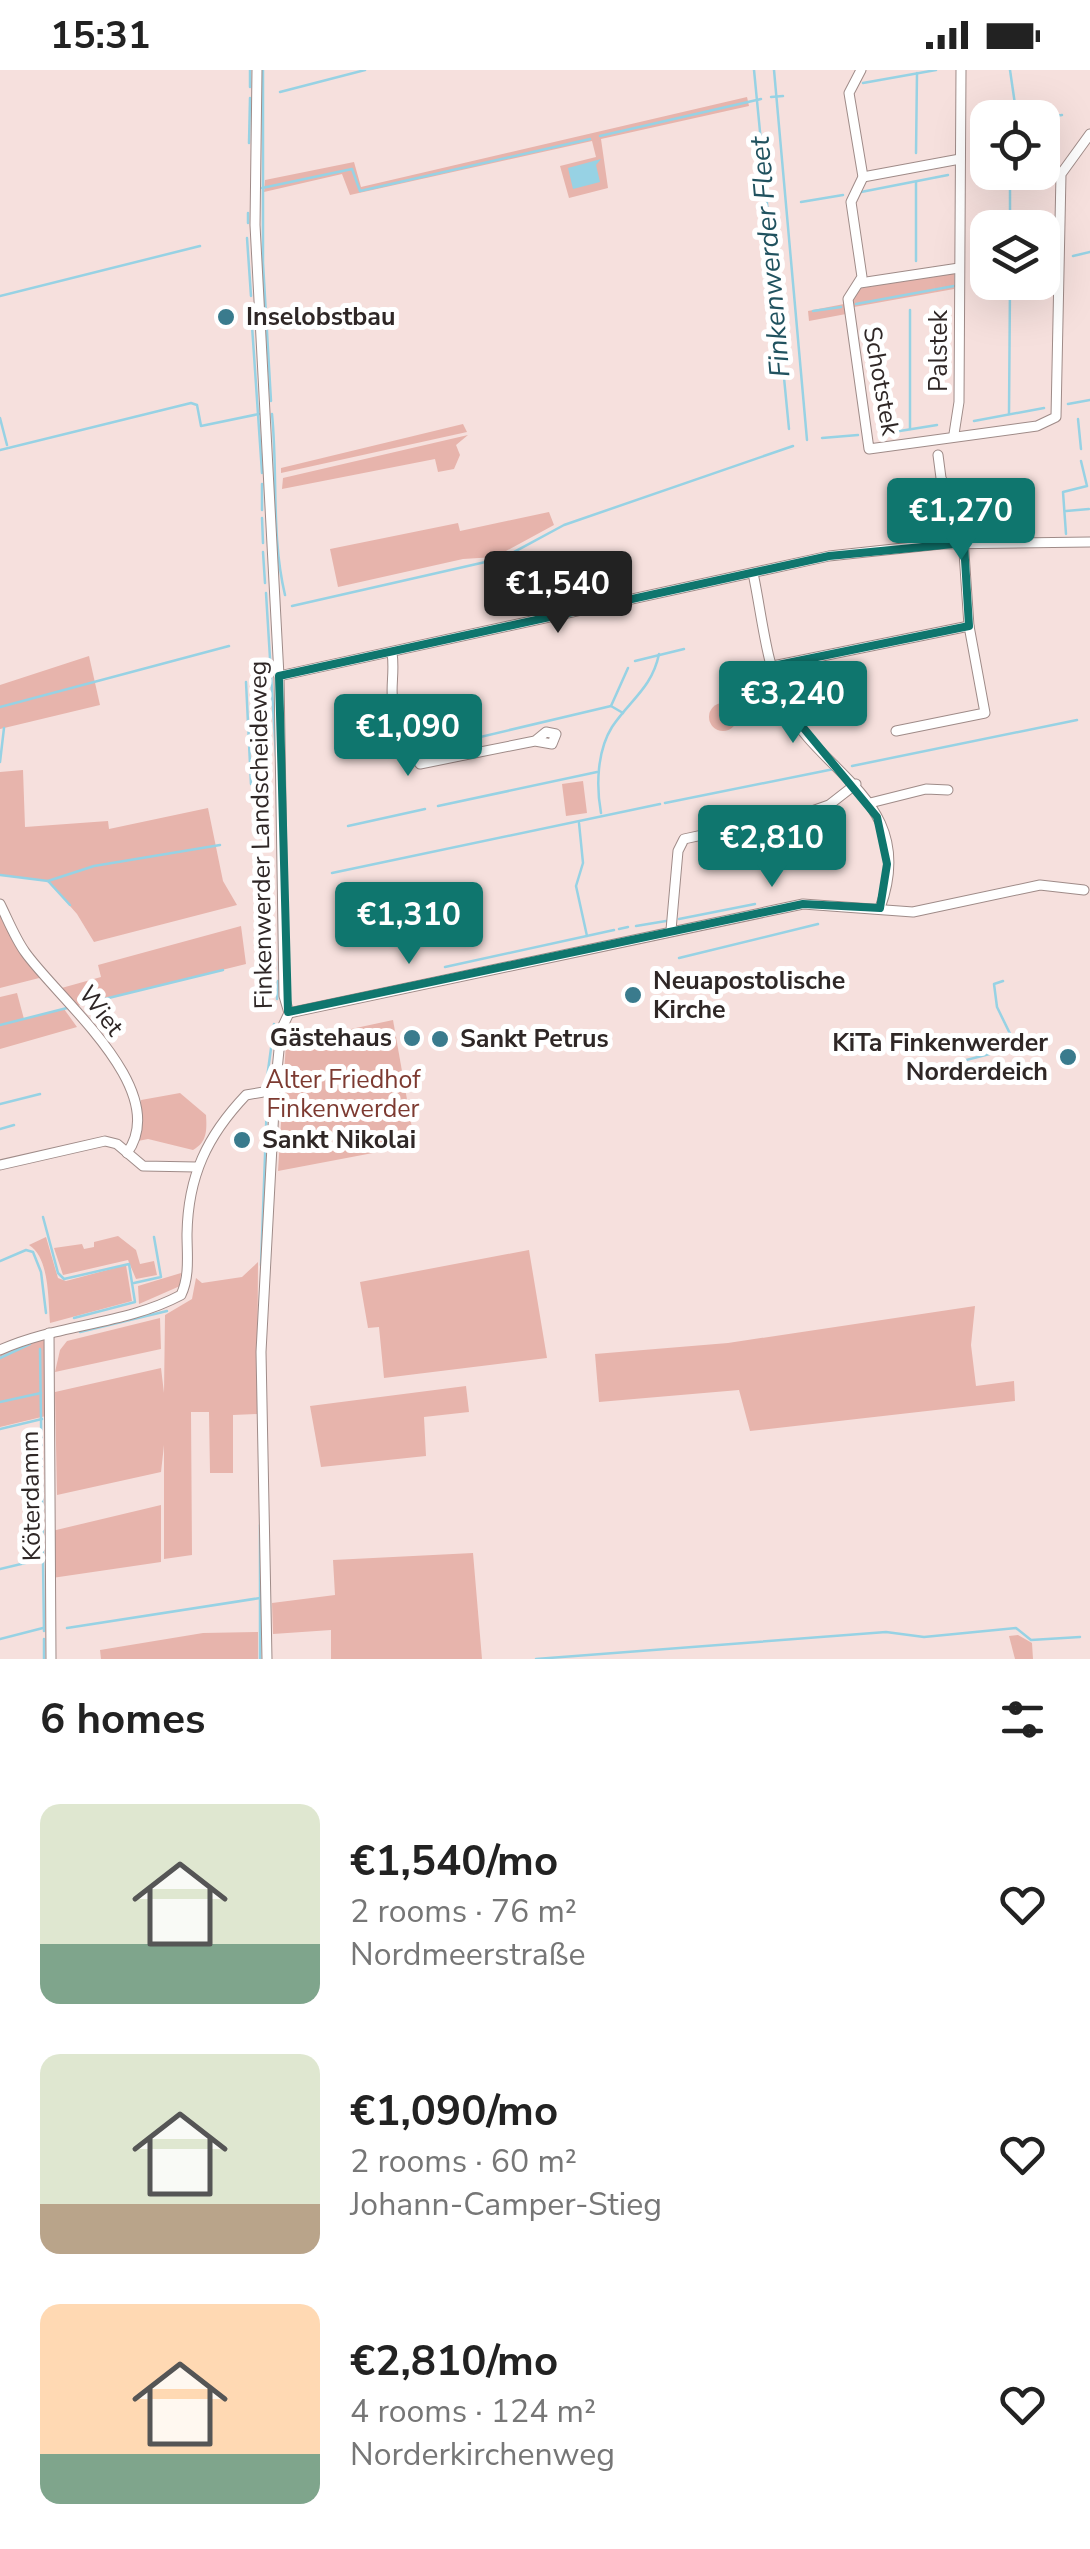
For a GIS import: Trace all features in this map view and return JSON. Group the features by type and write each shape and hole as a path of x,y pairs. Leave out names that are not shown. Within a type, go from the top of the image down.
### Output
{"street":[{"name":"Finkenwerder Landscheideweg","path":"257,70 255,225 279,676 284,1000 289,1013 282,1030 274,1090 261,1352 267,1659"},
{"name":"Schotstek","path":"861,70 849,92 863,176 851,202 860,283 848,299 870,449 954,434"},
{"name":"Palstek","path":"954,434 959,402 961,70"},
{"path":"954,434 961,437 1046,424 1058,413 1061,174 1090,134"},
{"path":"863,176 960,160"},
{"name":"Palstek","path":"860,283 959,268"},
{"path":"896,731 986,713 969,626 962,523 941,478 938,455"},
{"path":"279,676 829,556 964,544 1090,542"},
{"path":"753,572 786,708 870,803 887,864 880,908"},
{"path":"773,666 969,626"},
{"path":"392,653 396,680 393,704 413,756 420,764 535,741"},
{"path":"671,930 678,851 684,839 812,811 829,805 856,784"},
{"path":"870,803 926,790 948,790"},
{"path":"289,1013 803,904 923,911 1040,886 1084,890"},
{"name":"Wiet","path":"0,904 25,952 131,1084 136,1126 127,1153"},
{"path":"0,1350 180,1295 187,1278 188,1219 196,1167 217,1126 246,1096 274,1090"},
{"path":"0,1165 96,1142 113,1142 144,1166 196,1167"},
{"name":"Köterdamm","path":"49,1333 51,1659"}],"highlighted area":[{"path":"964,543 969,626 773,666 787,708 877,817 887,864 880,908 803,904 288,1012 279,676 829,556"}],"green space":[{"path":"747,97 749,106 601,139 608,188 569,198 560,166 596,157 592,141 350,195 342,174 264,192 265,180 354,162 361,187"},
{"path":"954,272 954,289 854,307 852,296 862,288"},
{"path":"844,304 846,314 809,321 808,311"},
{"path":"463,424 467,432 281,473 281,468"},
{"path":"468,435 456,445 460,455 454,469 438,472 435,459 282,489 283,478"},
{"path":"549,512 554,525 495,557 463,559 338,587 330,549 458,523 460,531"},
{"path":"89,656 100,705 0,729 0,685"},
{"path":"723,703 733,707 737,717 733,727 723,731 713,727 709,717 713,707"},
{"path":"23,770 25,827 108,821 109,829 208,808 223,881 237,905 94,942 77,914 48,881 0,875 0,772"},
{"path":"583,781 587,813 566,816 562,784"},
{"path":"0,913 47,976 0,988"},
{"path":"241,926 246,964 73,1007 58,989 101,977 98,965"},
{"path":"17,993 24,1019 64,1009 77,1027 0,1049 0,997"},
{"name":"Alter Friedhof Finkenwerder","path":"393,1020 415,1145 278,1171 286,1043"},
{"path":"180,1093 206,1115 204,1140 193,1150 148,1139 138,1141 141,1100"},
{"path":"118,1236 136,1250 140,1264 154,1261 157,1275 136,1279 128,1260 63,1275 54,1248 82,1244 84,1249"},
{"path":"46,1237 58,1278 66,1281 126,1265 132,1301 50,1323 44,1270 29,1245"},
{"path":"529,1250 547,1358 384,1378 379,1327 368,1328 360,1282"},
{"path":"258,1262 257,1414 233,1415 233,1473 210,1473 209,1412 191,1412 192,1555 164,1559 164,1445 161,1472 57,1495 55,1392 161,1368 164,1393 165,1315 192,1299 196,1278 202,1283 242,1277"},
{"path":"181,1273 180,1286 139,1304 138,1286"},
{"path":"975,1306 971,1345 976,1386 1014,1381 1015,1401 750,1431 739,1390 599,1402 595,1354 728,1343"},
{"path":"160,1318 161,1349 55,1372 60,1350 67,1341"},
{"path":"49,1333 50,1415 0,1427 0,1350"},
{"path":"466,1386 469,1412 424,1417 426,1456 321,1467 310,1406"},
{"path":"161,1505 161,1562 52,1578 52,1531"},
{"path":"473,1553 482,1659 331,1659 331,1630 273,1634 272,1603 335,1595 333,1560"},
{"path":"258,1632 258,1659 101,1659 100,1650 203,1633"},
{"path":"1018,1635 1032,1643 1033,1659 1015,1659 1009,1636"}],"water":[{"path":"601,159 596,165 600,182 573,189 568,168"}],"waterway":[{"path":"250,70 250,87"},
{"path":"263,70 263,263 271,401"},
{"path":"280,92 365,70"},
{"path":"754,70 789,429"},
{"name":"Finkenwerder Fleet","path":"774,70 807,440"},
{"path":"863,83 936,70"},
{"path":"1010,70 1014,100"},
{"path":"916,153 917,73"},
{"name":"Finkenwerder Fleet","path":"771,97 783,96"},
{"path":"249,143 250,98"},
{"path":"600,136 761,99"},
{"path":"262,188 352,169 360,191 590,139"},
{"path":"861,192 948,175"},
{"path":"916,182 916,261"},
{"path":"1010,190 1010,210"},
{"path":"801,202 843,195"},
{"path":"248,213 248,223"},
{"path":"247,238 251,296"},
{"path":"0,296 200,246"},
{"path":"1073,256 1090,252"},
{"path":"856,304 954,286"},
{"path":"1009,414 1010,300"},
{"path":"813,311 841,307"},
{"path":"910,310 910,429"},
{"path":"251,311 262,473"},
{"path":"1068,404 1090,400"},
{"path":"0,450 191,403 197,405 201,426 259,414"},
{"path":"974,421 1044,408"},
{"path":"272,414 278,550 285,595"},
{"path":"0,418 7,445"},
{"path":"1078,419 1081,449"},
{"path":"881,434 937,425"},
{"path":"822,438 858,435"},
{"path":"292,606 503,558 564,525 793,446"},
{"path":"1066,534 1063,492 1087,486 1081,461"},
{"path":"262,484 262,510"},
{"path":"1066,511 1089,509"},
{"path":"262,518 263,543"},
{"path":"263,552 265,583"},
{"path":"266,593 276,756"},
{"path":"0,707 229,646"},
{"path":"635,661 684,649"},
{"path":"601,813 598,780 603,747 612,727 651,676 659,654"},
{"path":"623,713 611,706 628,668"},
{"path":"246,682 251,784"},
{"path":"421,751 611,706"},
{"path":"852,766 1077,720"},
{"path":"0,762 4,728"},
{"path":"665,803 834,769"},
{"path":"438,806 597,772"},
{"path":"332,873 660,804"},
{"path":"348,826 425,809"},
{"path":"579,823 583,863 576,886 587,936"},
{"path":"48,881 94,866 220,845"},
{"path":"0,875 48,881 70,905"},
{"path":"679,919 755,904"},
{"path":"636,926 666,921"},
{"path":"679,958 818,924"},
{"path":"619,929 628,927"},
{"path":"445,967 614,930"},
{"path":"279,961 279,970"},
{"path":"84,1004 223,970"},
{"path":"277,999 278,981"},
{"path":"1003,981 994,984 997,1007 1016,1046"},
{"path":"0,1025 67,1008"},
{"path":"273,1031 274,1024"},
{"path":"267,1078 272,1041"},
{"path":"939,1067 1029,1044"},
{"path":"0,1104 40,1094"},
{"path":"261,1265 267,1101"},
{"path":"0,1129 14,1125"},
{"path":"43,1217 58,1273 64,1279 129,1264 135,1302 74,1318"},
{"path":"134,1283 161,1277 154,1237"},
{"path":"0,1261 26,1250 33,1252 41,1272 46,1313"},
{"path":"80,1332 167,1311"},
{"path":"0,1358 30,1344"},
{"path":"40,1349 44,1631"},
{"path":"0,1402 41,1393"},
{"path":"0,1429 42,1419"},
{"path":"260,1525 260,1659"},
{"path":"0,1569 42,1559"},
{"path":"67,1628 260,1598"},
{"path":"0,1639 43,1628"},
{"path":"536,1659 886,1632 924,1637 1016,1628 1031,1640 1080,1637"},
{"path":"44,1639 44,1659"}],"place":[{"name":"Inselobstbau","path":"226,317"},
{"name":"Neuapostolische Kirche","path":"633,995"},
{"name":"Gästehaus","path":"412,1038"},
{"name":"Sankt Petrus","path":"440,1039"},
{"name":"KiTa Finkenwerder Norderdeich","path":"1068,1057"},
{"name":"Sankt Nikolai","path":"242,1140"}]}
